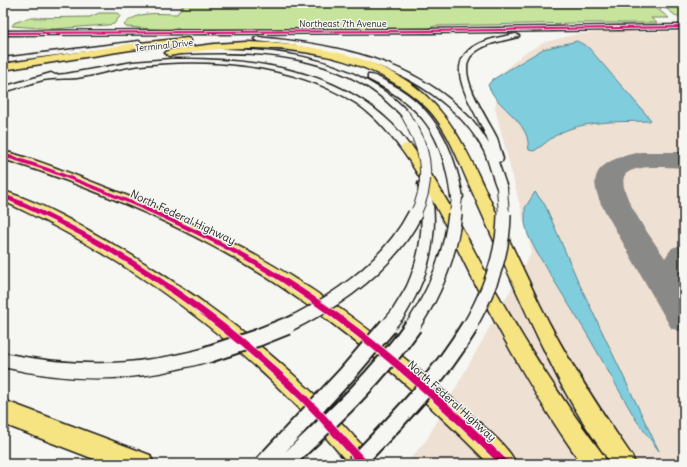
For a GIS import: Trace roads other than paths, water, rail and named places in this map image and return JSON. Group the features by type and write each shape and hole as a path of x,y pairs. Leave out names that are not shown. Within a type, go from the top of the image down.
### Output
{"highway":[{"path":"3,412 141,464"}],"main road":[{"path":"3,67 150,45 246,39"},
{"path":"169,53 220,46 277,47 315,52 357,62 383,73 405,85 428,103 445,122 457,143 534,311 560,363 594,420 624,464"},
{"path":"3,146 48,170"},
{"path":"407,148 426,175 526,360 554,405 596,464"},
{"name":"North Federal Highway","path":"3,154 106,192 178,224 242,256 300,291 361,336 421,385 505,464"},
{"path":"3,196 45,215 100,245 161,282 215,321 261,359 297,392 364,464"}],"street":[{"name":"Northeast 7th Avenue","path":"3,33 429,31 682,27"},
{"path":"355,464 385,434 437,373 458,345 486,295 500,254 504,218 496,149 492,136 465,83 462,73 462,65 470,53 479,46 491,41 517,36 682,27"},
{"path":"3,60 167,41 215,38 302,44 345,52 376,61 415,79 450,103 473,127 493,158 500,182"},
{"name":"Terminal Drive","path":"3,90 44,77 103,63 169,53 219,51 268,52 299,57 330,65"},
{"path":"44,77 64,77 118,66 173,61 226,61 270,67 295,73 321,82 360,102 383,121 407,148 421,174 425,189 428,225 422,263 408,300 347,374 263,464"},
{"path":"3,360 52,369 103,371 152,367 206,355 267,334 307,315 348,291 368,273 396,245 416,213 421,202 426,181 424,159 415,130 405,114 385,94 369,83 330,65"},
{"path":"284,464 366,384 390,358 417,322 429,302 445,266 455,227 457,197 454,171 445,145 434,125 420,110 402,95 377,80 357,72 330,65"}],"water":[{"path":"577,41 588,47 651,120 605,122 583,125 558,134 534,151 529,150 525,132 495,98 488,85 492,80 543,49"},
{"path":"535,192 545,205 578,281 659,451 636,420 587,334 537,253 528,235 525,223 525,208"}]}
